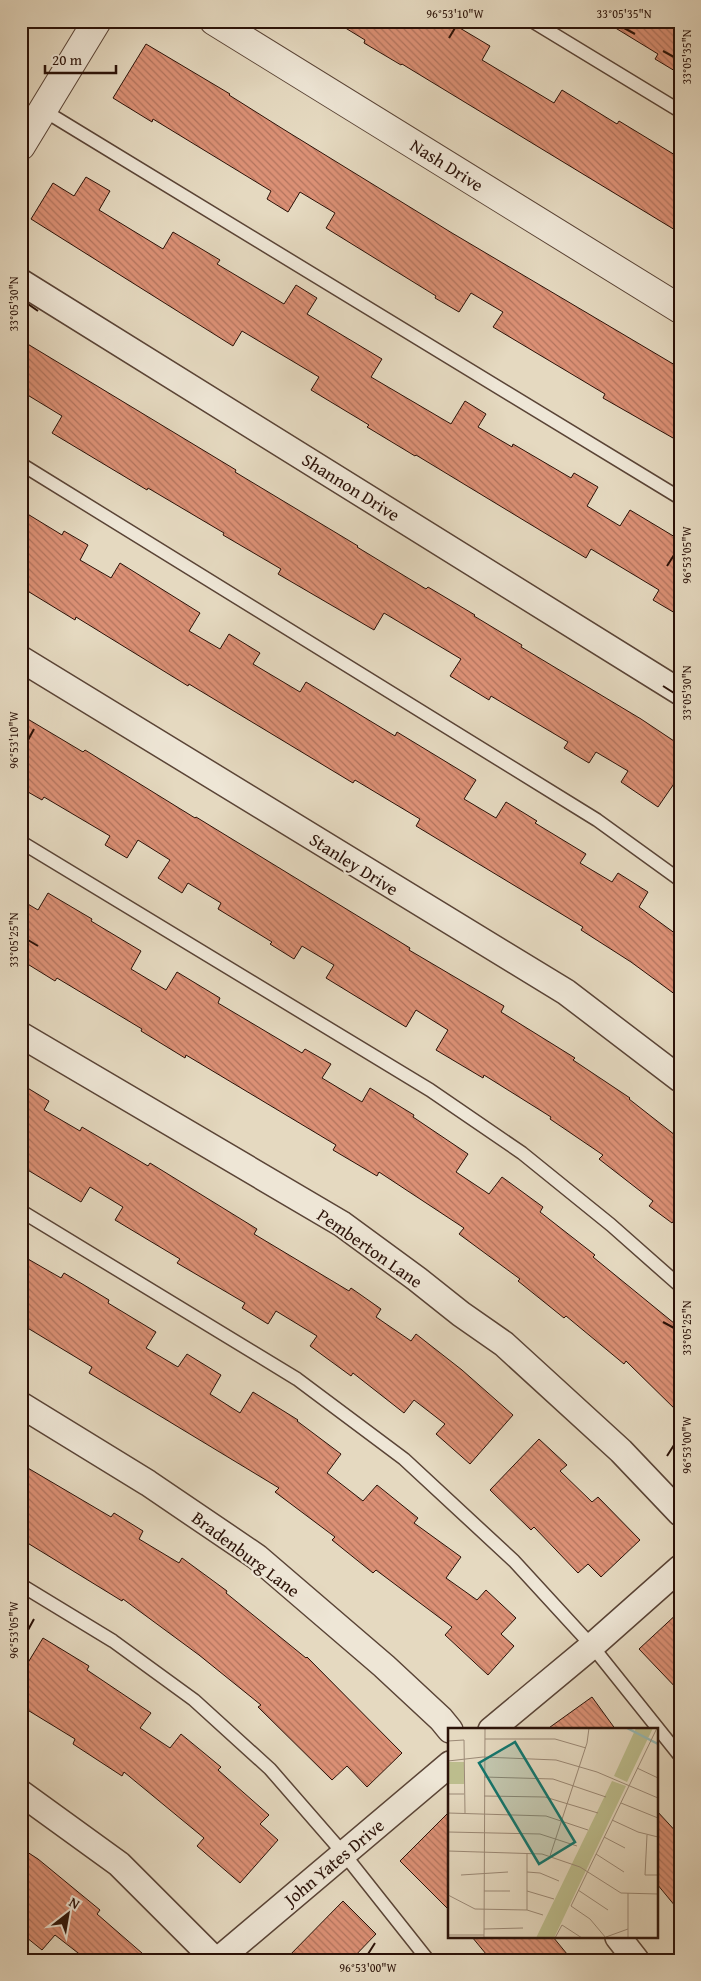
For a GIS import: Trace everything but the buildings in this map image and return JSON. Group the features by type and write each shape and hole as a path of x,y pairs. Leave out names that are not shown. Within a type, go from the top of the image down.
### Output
{"street":[{"path":"21,146 97,21"},
{"name":"Nash Drive","path":"214,21 680,309"},
{"name":"Shannon Drive","path":"21,282 680,692"},
{"name":"Stanley Drive","path":"21,659 566,992 680,1079"},
{"name":"Pemberton Lane","path":"21,1035 342,1224 504,1344 621,1451 680,1513"},
{"name":"Bradenburg Lane","path":"21,1406 148,1483 257,1557 384,1666 441,1718 448,1728"},
{"path":"493,1728 592,1646 680,1568"},
{"name":"John Yates Drive","path":"216,1960 448,1766"},
{"path":"21,1794 119,1864 216,1960"},
{"path":"619,1938 636,1960"}],"lane":[{"path":"532,21 680,111"},
{"path":"43,110 680,498"},
{"path":"21,464 597,820 680,880"},
{"path":"21,842 430,1090 522,1153 611,1225 680,1286"},
{"path":"21,1211 297,1379 404,1459 514,1561 592,1646 658,1728"},
{"path":"21,1586 113,1641 194,1700 270,1769 344,1854 428,1960"},
{"path":"658,1728 680,1756"}]}
